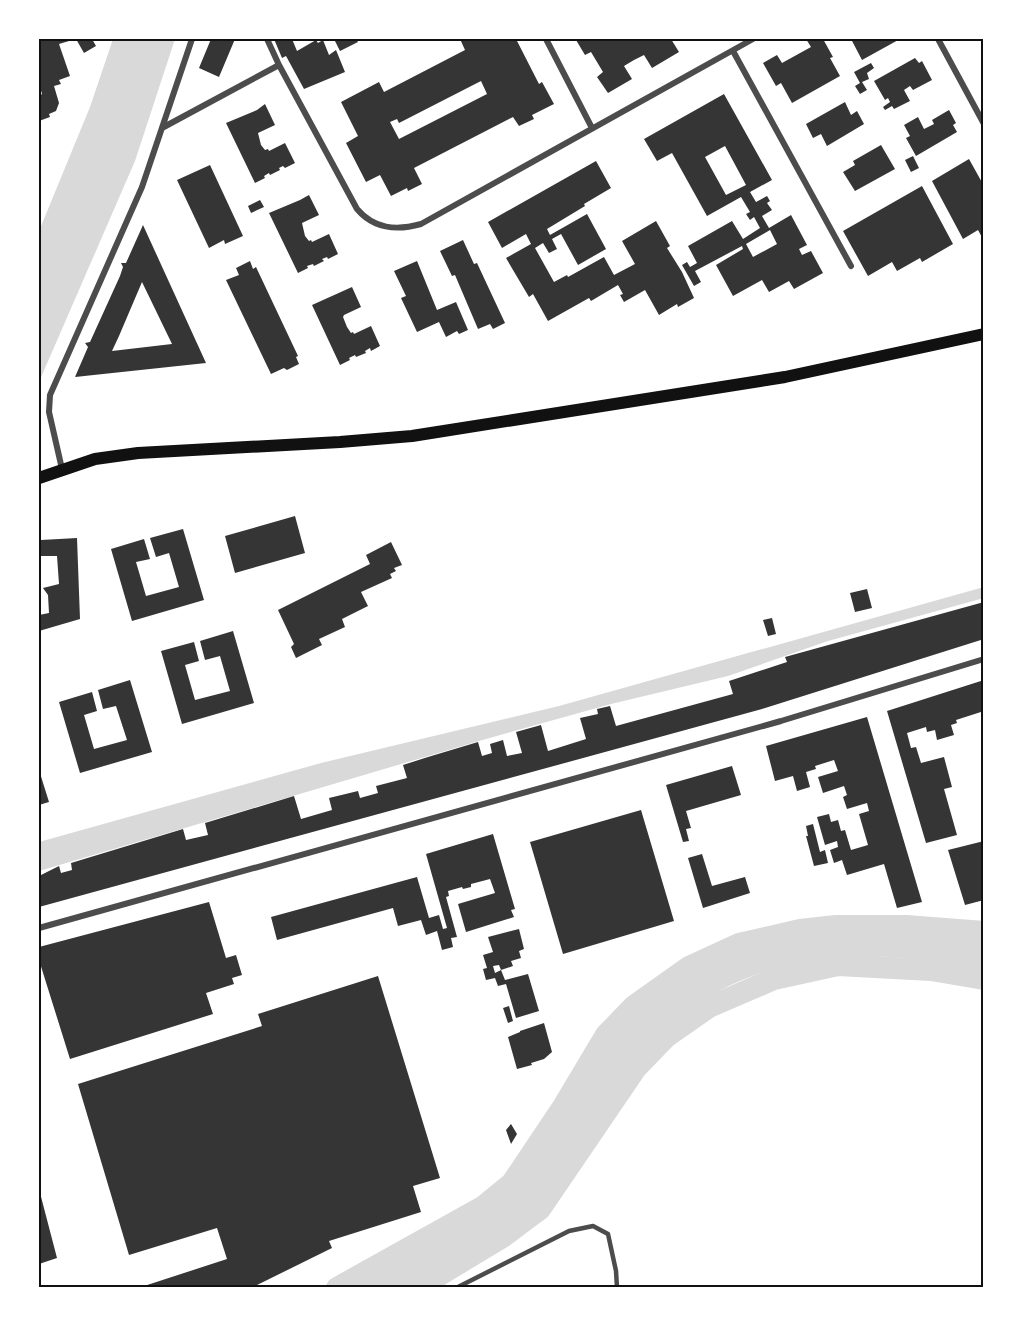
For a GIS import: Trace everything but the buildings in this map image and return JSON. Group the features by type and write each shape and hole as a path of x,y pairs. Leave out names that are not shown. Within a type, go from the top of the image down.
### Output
{"main road":[{"path":"39,478 95,459 138,453 412,436 754,382 933,347 984,334"}],"street":[{"path":"62,469 49,412 50,395 142,187 192,39"},
{"path":"267,39 357,209 375,224 399,229 421,225 753,39"},
{"path":"546,39 592,128"},
{"path":"938,39 984,124"},
{"path":"733,51 851,266"},
{"path":"161,128 279,64"},
{"path":"39,928 758,727 984,659"}],"lane":[{"path":"456,1288 569,1231 593,1226 608,1234 616,1271 617,1288"}],"shaded area":[{"path":"113,39 175,39 135,161 39,382 39,231 90,107"},
{"path":"984,587 984,598 828,641 728,676 611,704 479,741 39,871 39,842 321,763 559,706"}],"waterway":[{"path":"337,1288 484,1206 512,1183 563,1107 606,1035 634,1006 689,967 739,944 800,930 836,926 906,926 984,932"},
{"path":"362,1288 518,1196 533,1179 617,1053 641,1025 668,1001 697,981 728,965 760,953 794,944 830,939 896,938 984,950"},
{"path":"418,1288 504,1236 540,1209 636,1068 666,1037 709,1007 774,979 838,965 931,970 984,979"}]}
